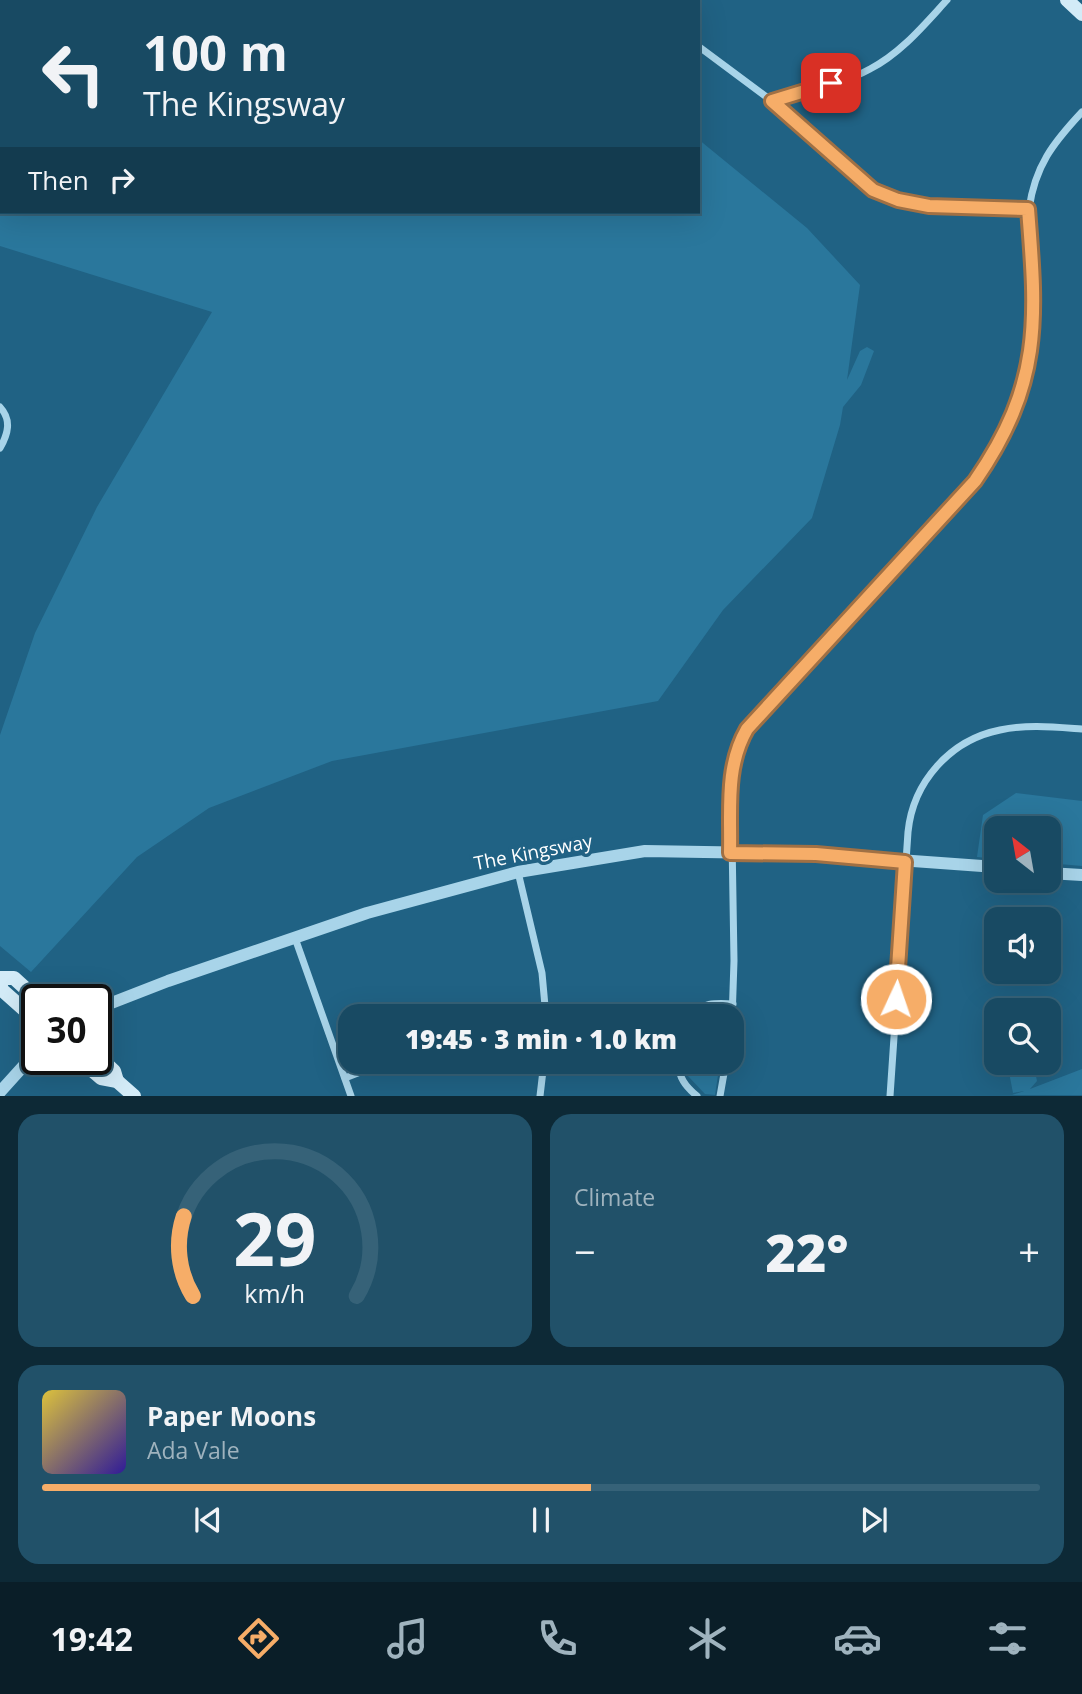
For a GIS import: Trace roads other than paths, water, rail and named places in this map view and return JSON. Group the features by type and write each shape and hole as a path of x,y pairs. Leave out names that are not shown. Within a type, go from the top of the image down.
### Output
{"main road":[{"path":"1067,0 1082,14"},
{"path":"21,984 14,978 0,980 2,990 21,1007"},
{"path":"112,1068 117,1081"},
{"path":"97,1075 117,1081 134,1096"}],"street":[{"path":"772,101 871,69 909,41 947,0"},
{"path":"700,47 772,101 860,181 887,197 929,206 1028,209"},
{"path":"733,1004 730,853 732,761 738,745 747,729 975,481 1006,432 1026,376 1034,319 1028,209 1036,177 1045,156 1082,112"},
{"path":"0,407 8,421 8,434 0,448"},
{"path":"890,1096 905,862 909,817 915,799 933,769 969,742 999,730 1035,726 1082,729"},
{"name":"The Kingsway","path":"112,1003 367,913 518,872 645,851 816,854 984,866"},
{"path":"518,872 542,973 545,1004"},
{"path":"1061,874 1082,875"},
{"path":"295,938 351,1096"},
{"path":"0,1092 21,1069"},
{"path":"345,1078 355,1074"},
{"path":"540,1096 543,1074"},
{"path":"679,1074 697,1096"},
{"path":"720,1096 724,1074"}]}
